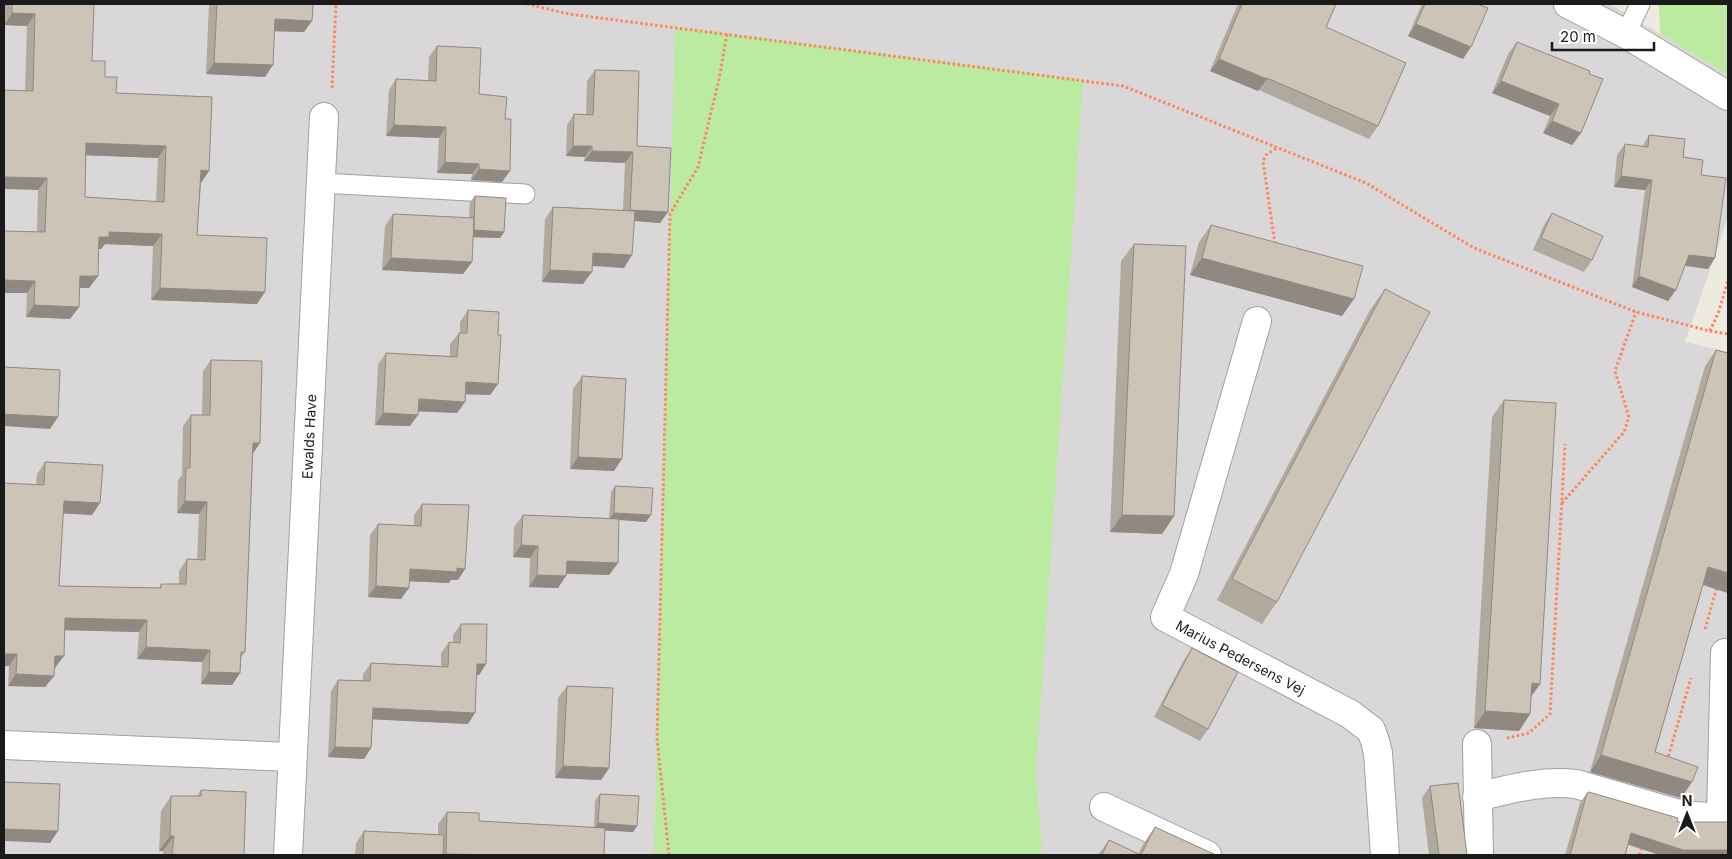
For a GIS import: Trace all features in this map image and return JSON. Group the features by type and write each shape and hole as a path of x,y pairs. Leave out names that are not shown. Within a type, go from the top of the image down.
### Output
{"street":[{"path":"1568,4 1626,34 1728,96"},
{"name":"Ewalds Have","path":"288,855 324,117"},
{"name":"Marius Pedersens Vej","path":"1257,321 1184,574 1164,617 1350,714 1371,730 1378,753 1385,855"},
{"path":"1477,797 1542,783 1559,782 1576,784 1682,815 1721,818 1725,653"},
{"path":"1477,744 1480,855"},
{"path":"4,745 292,757"},
{"path":"1104,807 1207,855"}],"lane":[{"path":"1626,34 1640,4"},
{"path":"321,183 525,194"}],"path":[{"path":"324,117 331,96 336,4"},
{"path":"527,4 569,14 1123,86 1366,183 1474,248 1636,312 1728,334"},
{"path":"669,855 657,738 670,214 698,167 719,79 727,34"},
{"path":"1276,247 1263,162 1266,155 1278,148"},
{"path":"1710,331 1719,311 1728,280"},
{"path":"1562,503 1624,432 1629,417 1615,371 1636,312"},
{"path":"1477,744 1529,733 1550,714 1565,444"},
{"path":"1704,635 1717,587"},
{"path":"1639,855 1692,673"}],"shaded area":[{"path":"4,4 1610,4 1728,75 1728,217 1685,342 1728,352 1728,855 4,855"}],"green space":[{"path":"1659,4 1728,4 1728,75 1660,34"},
{"path":"675,27 1083,80 1036,772 1042,855 654,855"}],"building":[{"path":"12,4 94,4 92,61 105,61 105,77 117,77 116,93 212,97 209,171 201,170 197,235 267,238 265,292 160,288 162,234 109,232 109,237 99,237 98,276 80,276 79,307 34,305 35,281 4,280 4,231 45,232 47,178 4,177 4,90 33,91 35,14 12,13","holes":["86,143 166,146 164,202 85,197"]},
{"path":"217,4 313,4 312,21 275,19 273,65 214,63"},
{"path":"1242,4 1336,4 1326,27 1406,63 1378,126 1219,59"},
{"path":"1425,4 1477,4 1488,8 1471,47 1416,24"},
{"path":"1517,42 1590,71 1589,74 1603,79 1581,133 1552,121 1559,104 1501,81"},
{"path":"437,46 481,48 479,94 507,97 505,119 511,119 510,171 479,169 479,164 445,162 446,127 394,125 396,79 436,81"},
{"path":"595,70 639,71 637,146 671,148 668,212 630,210 633,152 592,151 592,146 573,146 574,114 593,115"},
{"path":"1649,135 1685,139 1683,157 1703,160 1701,175 1726,178 1715,258 1689,255 1676,290 1639,276 1652,180 1621,176 1625,144 1648,147"},
{"path":"475,196 506,198 504,232 474,230"},
{"path":"553,207 635,211 632,255 593,253 592,272 550,270"},
{"path":"1552,213 1603,236 1592,260 1541,238"},
{"path":"393,214 474,218 472,262 391,258"},
{"path":"1211,225 1363,266 1354,299 1202,258"},
{"path":"1134,244 1186,246 1174,516 1122,515"},
{"path":"1385,289 1430,312 1277,602 1232,579"},
{"path":"468,310 499,312 498,335 501,335 498,384 466,382 465,402 419,399 418,415 383,413 386,353 457,357 459,333 467,333"},
{"path":"1716,350 1728,353 1728,573 1708,567 1655,752 1698,767 1692,782 1601,755"},
{"path":"211,360 262,361 260,443 253,443 245,652 241,652 240,673 209,672 210,650 146,647 147,620 65,618 64,656 55,656 54,676 16,674 17,654 4,654 4,483 44,485 45,462 103,465 100,503 64,501 59,586 161,588 161,584 186,584 187,559 205,560 207,502 185,501 186,468 190,468 191,415 210,415"},
{"path":"4,367 60,370 58,417 4,414"},
{"path":"582,376 626,379 622,459 578,457"},
{"path":"1504,400 1556,403 1540,684 1532,683 1530,714 1485,711"},
{"path":"615,486 653,488 651,515 614,513"},
{"path":"422,504 469,505 465,569 457,568 457,572 410,569 409,588 376,586 378,524 421,526"},
{"path":"523,515 619,519 618,563 567,561 566,576 537,575 538,546 521,545"},
{"path":"461,624 487,624 486,664 477,664 475,713 373,708 371,748 335,747 338,680 370,681 371,663 448,667 449,642 460,643"},
{"path":"1192,648 1238,672 1208,729 1162,705"},
{"path":"567,686 613,688 609,768 563,766"},
{"path":"4,782 60,784 58,831 4,829"},
{"path":"1458,783 1467,855 1439,855 1430,786"},
{"path":"201,790 246,792 244,855 172,855 174,836 170,836 171,796 201,796"},
{"path":"1587,793 1678,818 1677,822 1728,822 1728,850 1683,850 1631,833 1625,855 1570,855"},
{"path":"600,794 639,796 637,826 598,823"},
{"path":"447,812 479,813 479,821 605,828 604,855 446,854"},
{"path":"1155,827 1216,855 1141,855"},
{"path":"364,831 444,835 443,855 363,855"},
{"path":"1109,840 1141,855 1102,855"}]}
